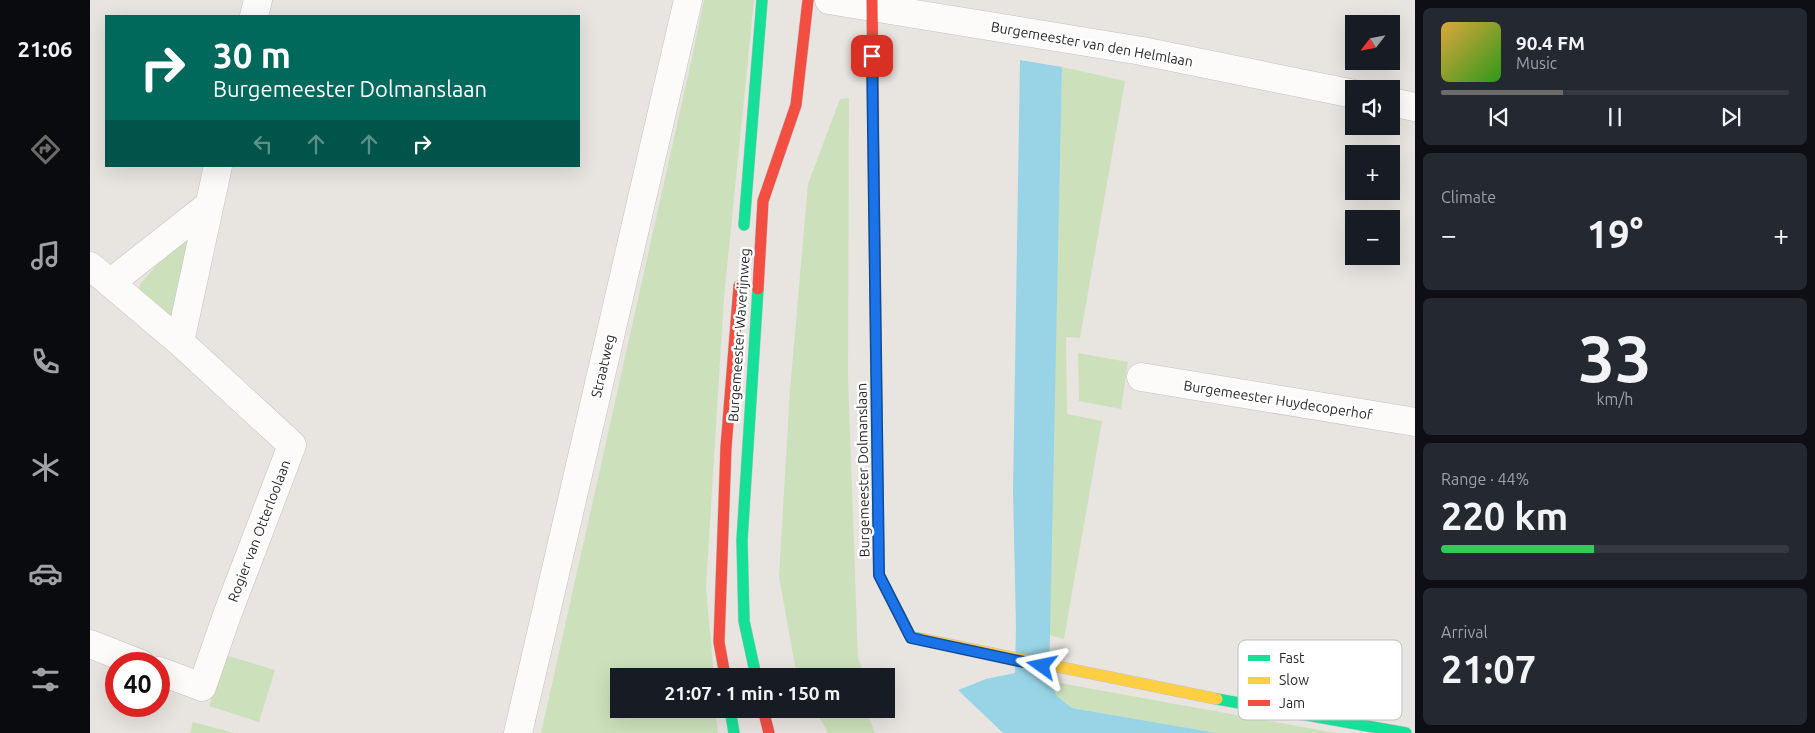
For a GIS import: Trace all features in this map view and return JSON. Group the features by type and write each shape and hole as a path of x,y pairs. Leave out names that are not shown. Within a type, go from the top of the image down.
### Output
{"main road":[{"name":"Burgemeester Waverijnweg","path":"742,240 762,0"},
{"name":"Burgemeester Waverijnweg","path":"754,668 744,621 742,540 763,200 796,105 808,0"},
{"name":"Burgemeester Dolmanslaan","path":"872,3 879,575 911,638 1059,670 1238,705"},
{"name":"Burgemeester Waverijnweg","path":"724,668 719,642 725,476 740,270"},
{"path":"732,718 734,733"},
{"path":"765,718 769,733"},
{"name":"Burgemeester Dolmanslaan","path":"1327,720 1406,733"}],"street":[{"path":"254,15 258,0"},
{"name":"Straatweg","path":"518,733 688,0"},
{"name":"Burgemeester van den Helmlaan","path":"829,0 872,3 1142,51 1345,92"},
{"path":"1400,104 1415,107"},
{"path":"180,342 218,167"},
{"path":"110,283 208,206"},
{"name":"Rogier van Otterloolaan","path":"90,266 180,342 292,445 227,615 202,687 170,674"},
{"name":"Burgemeester Huydecoperhof","path":"1141,377 1415,422"},
{"path":"90,644 110,652"}],"green space":[{"path":"704,0 754,0 724,297 706,587 713,668 610,668 610,718 716,718 718,733 541,733"},
{"path":"1062,67 1125,81 1080,338 1066,337 1067,414 1102,421 1064,639 1049,635"},
{"path":"849,98 848,377 858,658 862,668 796,668 779,576 790,390 808,184 840,99"},
{"path":"183,236 190,238 173,319 139,290 140,284"},
{"path":"1078,353 1128,362 1121,409 1079,401"},
{"path":"225,655 275,670 259,722 209,706"},
{"path":"1049,681 1238,715 1238,720 1264,720 1336,733 1217,733 1072,708 1057,696"},
{"path":"820,718 869,718 875,733 828,733"},
{"path":"193,722 234,733 190,733"}],"water":[{"path":"1020,60 1062,67 1049,681 1057,696 1072,708 1217,733 1003,733 958,690 986,679 1015,673 1016,626 1013,491"}],"traffic: fast":[{"path":"744,225 762,0"},
{"path":"754,668 744,621 742,540 758,289"},
{"path":"876,364 879,575 911,637 922,639"},
{"path":"1217,699 1238,703"},
{"path":"732,718 734,733"},
{"path":"1334,720 1406,733"}],"traffic: slow":[{"path":"922,639 1217,699"}],"traffic: jam":[{"path":"758,289 763,201 796,105 808,0"},
{"path":"872,0 876,364"},
{"path":"724,668 719,642 726,447 739,286"},
{"path":"765,718 769,733"}],"route":[{"path":"872,56 879,575 911,638 1042,666"}]}
